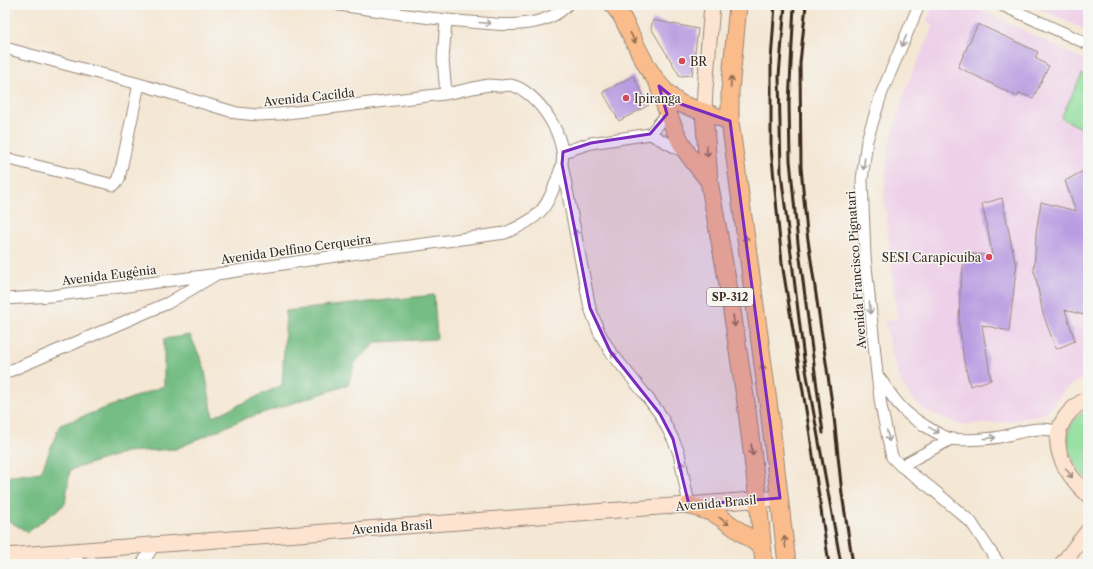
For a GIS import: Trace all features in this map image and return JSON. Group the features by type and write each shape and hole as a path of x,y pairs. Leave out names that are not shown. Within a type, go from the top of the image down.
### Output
{"main road":[{"path":"613,5 621,15 659,86 667,114 688,154 709,181"},
{"name":"SP-312","path":"712,5 704,112 709,181 728,285 758,499 764,564"},
{"name":"SP-312","path":"738,5 730,90 730,121 788,564"},
{"path":"659,86 674,100 681,104 730,121"},
{"path":"1088,398 1069,412 1063,421 1058,432 1057,445 1065,468 1079,487 1088,496"},
{"name":"Avenida Brasil","path":"5,556 780,498"},
{"path":"689,505 720,517 762,547"},
{"path":"1062,564 1088,531"}],"street":[{"path":"339,5 446,20 498,24 520,24 549,17 567,5"},
{"name":"Avenida Francisco Pignatari","path":"901,466 892,457 881,406 865,256 862,180 868,140 882,92 919,5"},
{"path":"1002,5 1088,44"},
{"path":"446,20 443,59 446,94"},
{"name":"Avenida Cacilda","path":"5,48 139,84 237,113 258,115 279,114 446,94 490,85 510,85 532,97 548,115 558,134 563,152"},
{"path":"5,158 114,185 119,179 139,84"},
{"path":"650,134 667,114"},
{"path":"563,152 591,143 650,134 688,154"},
{"name":"Avenida Delfino Cerqueira","path":"5,373 168,303 217,274 330,257 505,234 525,225 536,217 546,206 552,194 562,164 563,152"},
{"path":"562,164 590,308 599,332 610,351 660,414 673,439 679,454 689,505"},
{"name":"Avenida Eugênia","path":"5,299 51,296 217,274"},
{"path":"877,374 906,412 923,424 951,439 983,439 1002,437 1037,428 1050,429 1058,432"},
{"path":"951,439 901,466 931,488 971,522 999,564"},
{"path":"142,564 154,545"},
{"path":"68,551 80,564"}],"highlighted area":[{"path":"659,86 681,104 730,121 780,498 689,505 673,439 660,414 610,351 590,308 562,164 563,152 591,143 650,134 667,114"}],"shaded area":[{"name":"SESI Carapicuiba","path":"934,5 971,5 1088,62 1088,376 1065,389 1046,413 1007,422 960,425 923,409 912,399 903,386 892,356 885,321 897,319 884,194 888,150 907,85 934,25 926,21"},
{"path":"1032,5 1088,5 1088,31"}],"green space":[{"path":"1082,74 1088,77 1088,131 1061,118"},
{"path":"434,295 437,339 377,342 356,361 348,385 241,420 176,449 126,452 70,470 65,504 28,532 5,519 5,477 41,472 60,425 164,386 164,339 190,335 204,366 213,417 282,385 286,311"},
{"path":"1088,410 1088,481 1081,473 1071,454 1068,444 1068,434 1071,425 1078,417"}],"building":[{"name":"BR","path":"653,20 698,29 692,75 680,76 651,28"},
{"path":"978,24 1038,52 1035,58 1049,66 1033,98 1019,93 1018,97 958,67"},
{"name":"Ipiranga","path":"633,76 649,105 619,121 603,92"},
{"path":"1085,170 1088,180 1088,316 1065,310 1075,341 1056,349 1043,314 1034,273 1036,233 1041,202 1076,211 1065,181"},
{"path":"1002,198 1015,262 1017,262 1009,331 982,325 991,380 970,386 964,361 959,324 960,290 965,253 992,256 982,204"}],"railway":[{"path":"775,5 771,60 771,148 782,263 829,564"},
{"path":"785,5 779,76 781,173 804,359 841,564"},
{"path":"794,5 789,103 790,160 798,243 823,433"},
{"path":"806,5 800,63 801,167 807,233 834,417 842,494 853,564"}],"place":[{"name":"BR","path":"682,61"},
{"name":"Ipiranga","path":"626,98"},
{"name":"SESI Carapicuiba","path":"989,257"}]}
